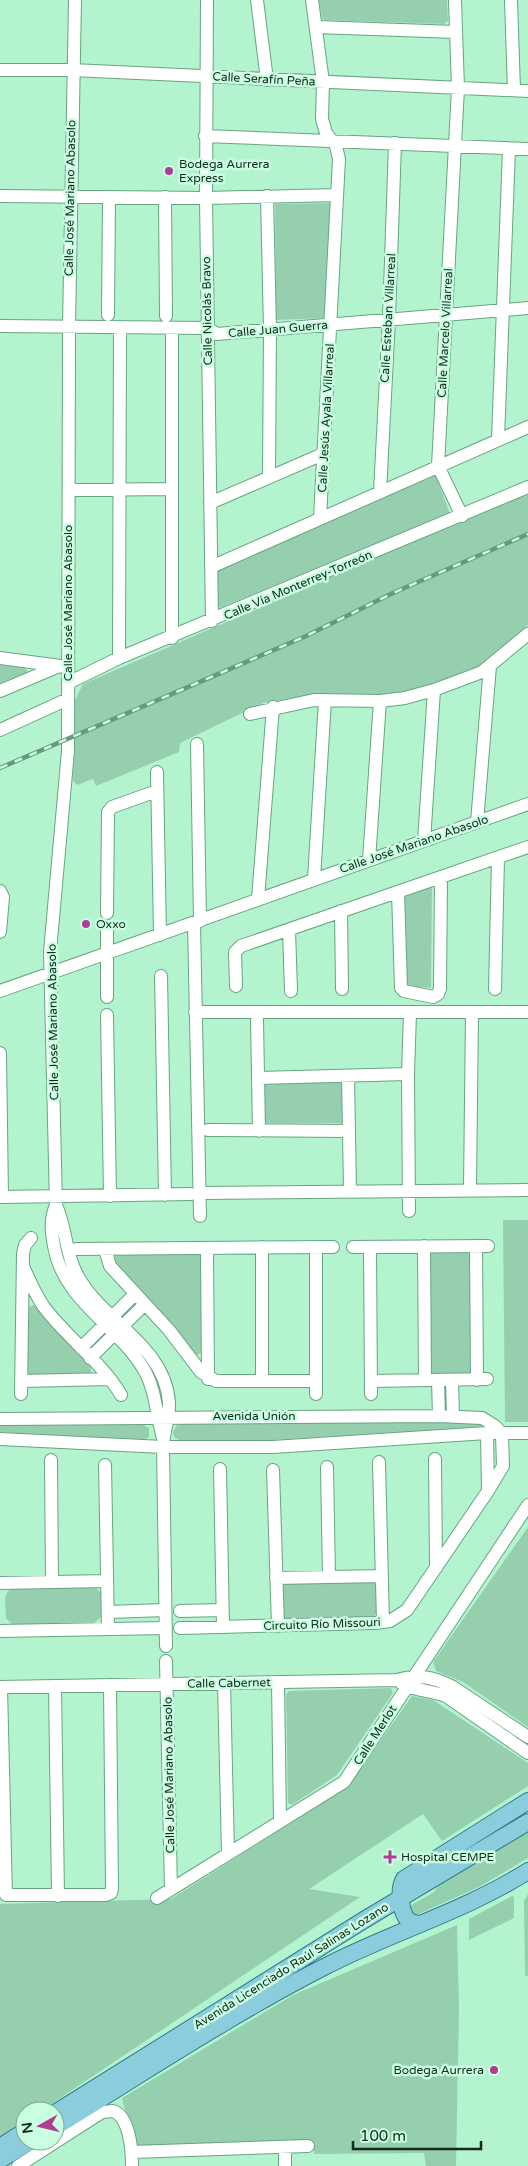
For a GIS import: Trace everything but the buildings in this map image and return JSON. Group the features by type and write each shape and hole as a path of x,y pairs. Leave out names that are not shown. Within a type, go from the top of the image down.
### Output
{"main road":[{"path":"421,1924 408,1919 401,1899 401,1886 406,1877 528,1801"},
{"name":"Avenida Licenciado Raúl Salinas Lozano","path":"65,2107 528,1822"},
{"name":"Avenida Licenciado Raúl Salinas Lozano","path":"65,2121 289,1985 373,1943 486,1895 528,1870"},
{"path":"0,2147 15,2138"},
{"path":"0,2160 15,2151"}],"street":[{"name":"Calle José Mariano Abasolo","path":"75,0 68,326 69,490 62,667 68,683 67,775 50,952 56,1201 50,1218 58,1264 76,1294 118,1330 134,1355 150,1367 153,1389 163,1416 166,1646"},
{"name":"Calle Nicolás Bravo","path":"207,0 205,136 212,621"},
{"path":"257,0 267,80"},
{"name":"Calle Jesús Ayala Villarreal","path":"312,0 323,82 322,119 326,133 336,146 338,159 320,518"},
{"name":"Calle Marcelo Villarreal","path":"455,0 458,88 438,466 462,516"},
{"path":"511,0 514,90"},
{"path":"316,27 456,32"},
{"name":"Calle Serafín Peña","path":"0,70 72,70 528,91"},
{"path":"205,136 528,149"},
{"name":"Calle Esteban Villarreal","path":"380,492 389,319 395,143"},
{"path":"498,439 509,149"},
{"path":"0,196 206,198 337,195"},
{"path":"267,196 270,330 269,477"},
{"path":"108,315 109,197"},
{"path":"165,197 166,316"},
{"name":"Calle Juan Guerra","path":"0,326 207,328 217,334 446,313 528,308"},
{"path":"119,658 120,327"},
{"path":"172,328 172,638"},
{"path":"211,567 528,427"},
{"path":"210,503 323,454"},
{"name":"Calle Vía Monterrey-Torreón","path":"68,683 119,658 172,638 528,487"},
{"path":"69,490 172,488"},
{"path":"250,714 273,707 325,700 380,701 405,698 434,690 472,677 490,666 528,634"},
{"path":"0,658 62,667"},
{"path":"477,822 490,666"},
{"path":"0,691 62,667"},
{"path":"424,841 434,690"},
{"path":"0,730 68,699"},
{"path":"314,879 325,700"},
{"path":"369,860 380,701"},
{"path":"258,898 273,707"},
{"path":"197,744 195,1194 200,1216"},
{"path":"157,772 160,935"},
{"path":"107,997 108,812 112,807 157,791"},
{"name":"Calle José Mariano Abasolo","path":"0,991 197,922 258,898 528,804"},
{"path":"236,986 236,949 528,847"},
{"path":"494,988 498,858"},
{"path":"398,892 402,990 429,997 438,994 440,989 441,878"},
{"path":"0,932 1,892"},
{"path":"341,911 342,989"},
{"path":"288,930 292,991"},
{"path":"162,976 164,1195"},
{"path":"195,1012 528,1012"},
{"path":"470,1189 472,1012"},
{"path":"410,1013 408,1074 410,1211"},
{"path":"107,1014 110,1196"},
{"path":"256,1020 259,1131"},
{"path":"0,1053 1,1197 56,1201 110,1196 350,1190 528,1190 528,1180"},
{"path":"258,1078 408,1074"},
{"path":"348,1076 350,1190"},
{"path":"208,1130 349,1131"},
{"path":"20,1394 24,1249 31,1238"},
{"path":"353,1246 370,1246 424,1246 482,1246 482,1379 432,1380 371,1388 370,1246"},
{"path":"424,1246 432,1380 439,1416"},
{"path":"104,1249 110,1266 169,1330 198,1370 208,1378 216,1382 262,1381 316,1388 316,1247"},
{"path":"76,1249 334,1247"},
{"path":"207,1248 208,1378"},
{"path":"262,1248 262,1381"},
{"path":"23,1266 32,1288 45,1308 110,1380 121,1395"},
{"path":"81,1348 135,1294"},
{"path":"90,1358 145,1304"},
{"path":"21,1381 110,1380"},
{"path":"452,1380 452,1417"},
{"name":"Avenida Unión","path":"0,1419 163,1416 439,1416 482,1418 496,1426 502,1434"},
{"path":"487,1433 488,1491"},
{"path":"0,1439 163,1442 273,1447 487,1433 528,1433"},
{"name":"Circuito Río Missouri","path":"180,1628 383,1622 397,1617 406,1610 436,1568 502,1468 502,1434"},
{"path":"435,1459 436,1568"},
{"path":"51,1460 52,1582"},
{"path":"379,1462 383,1622"},
{"path":"105,1465 108,1629"},
{"path":"327,1467 329,1577"},
{"path":"220,1469 223,1627"},
{"path":"274,1470 278,1626"},
{"name":"Calle Merlot","path":"157,1898 344,1782 406,1681 528,1505"},
{"path":"276,1578 382,1576"},
{"path":"0,1583 107,1581"},
{"path":"108,1612 165,1610"},
{"path":"180,1611 222,1610"},
{"path":"0,1631 166,1628"},
{"name":"Calle José Mariano Abasolo","path":"166,1661 171,1889"},
{"name":"Calle Cabernet","path":"1,1687 440,1680 528,1737"},
{"name":"Calle Cabernet","path":"406,1681 446,1696 528,1753"},
{"path":"278,1682 280,1821"},
{"path":"224,1683 228,1854"},
{"path":"1,1687 6,1895 58,1896 111,1893 110,1685"},
{"path":"55,1686 58,1896"},
{"path":"18,2166 102,2112 113,2112 121,2116 132,2152 132,2166"},
{"path":"132,2152 308,2146"},
{"path":"284,2147 285,2166"}],"green space":[{"path":"319,0 447,0 448,21 444,24 324,20"},
{"path":"333,203 326,318 276,320 275,204"},
{"path":"435,473 450,514 217,609 216,570"},
{"path":"528,492 528,625 496,654 477,668 462,675 405,692 380,695 318,694 263,703 180,743 179,752 96,786 93,779 77,785 73,781 74,702 83,684"},
{"path":"0,664 25,668 28,672 0,685"},
{"path":"432,885 431,988 404,986 403,896"},
{"path":"343,1081 343,1123 262,1123 261,1085"},
{"path":"503,1220 528,1220 528,1422 505,1422"},
{"path":"433,1252 467,1252 470,1255 471,1372 469,1374 431,1373 429,1256"},
{"path":"199,1253 202,1256 202,1352 197,1355 192,1352 181,1335 113,1260 117,1254"},
{"path":"33,1305 37,1307 91,1366 91,1373 28,1375 28,1308"},
{"path":"481,1422 483,1425 480,1427 257,1441 181,1441 174,1437 173,1432 177,1425 182,1424"},
{"path":"0,1425 143,1425 149,1428 149,1437 143,1440 0,1432"},
{"path":"528,1527 528,1727 463,1682 436,1671 433,1662"},
{"path":"373,1582 377,1586 377,1613 373,1617 284,1618 283,1586 286,1583"},
{"path":"14,1588 96,1588 102,1594 102,1616 93,1624 13,1625 6,1618 5,1598 8,1591"},
{"path":"391,1688 393,1693 337,1775 292,1805 288,1803 286,1695 289,1691"},
{"path":"412,1696 433,1700 528,1763 528,1786 442,1841 423,1814 309,1889 360,1897 56,2101 15,2101 15,2129 0,2139 0,1904 171,1899 348,1786"},
{"path":"528,1831 528,1858 479,1887 412,1917 408,1907 434,1892 440,1883"},
{"path":"528,1894 528,1976 525,1976 524,1901"},
{"path":"512,1896 514,1897 514,1918 469,1940 469,1919"},
{"path":"457,1925 459,2010 456,2166 426,2166 424,2153 314,2154 313,2141 134,2147 122,2098 293,1995"}],"railway":[{"path":"0,768 304,637 393,593 528,534"}],"place":[{"name":"Bodega Aurrera Express","path":"169,171"},
{"name":"Oxxo","path":"86,924"},
{"name":"Hospital CEMPE","path":"390,1857"},
{"name":"Bodega Aurrera","path":"494,2070"}]}
